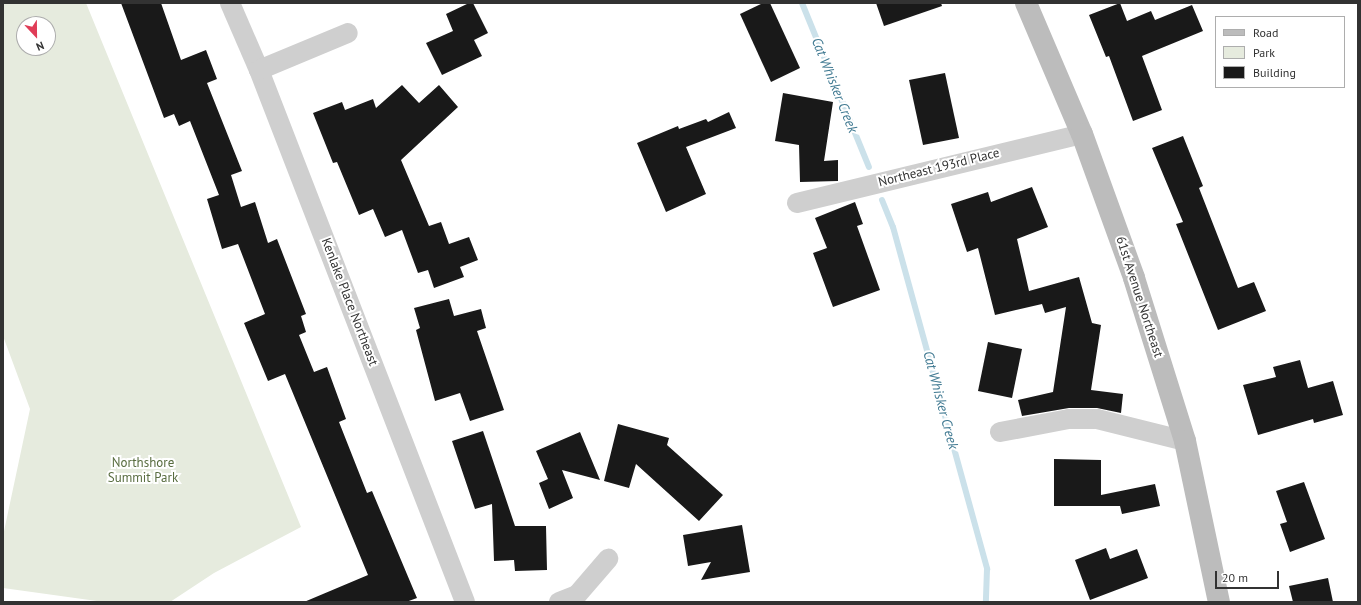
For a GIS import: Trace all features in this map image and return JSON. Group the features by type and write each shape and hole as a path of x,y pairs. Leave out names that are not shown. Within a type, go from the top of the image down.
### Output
{"main road":[{"name":"61st Avenue Northeast","path":"1026,3 1082,134 1134,278 1185,441 1219,602"}],"street":[{"name":"Kenlake Place Northeast","path":"230,3 259,70 465,602"},
{"path":"259,70 348,33"},
{"name":"Northeast 193rd Place","path":"797,203 1082,134"},
{"path":"1000,432 1069,419 1097,420 1185,441"},
{"path":"559,602 577,594 608,559"}],"green space":[{"name":"Northshore Summit Park","path":"3,3 86,3 301,527 214,573 170,602 104,602 3,588 3,536 30,409 3,336"}],"building":[{"path":"121,3 161,3 181,60 206,50 217,79 207,83 242,171 231,175 241,207 255,202 268,243 277,239 306,314 301,316 306,332 299,335 314,372 327,367 346,419 339,422 367,493 372,491 417,598 406,602 304,602 368,575 285,374 268,381 244,323 265,314 238,244 222,249 207,199 219,195 190,121 179,126 174,114 164,118"},
{"path":"469,3 473,3 488,33 474,40 482,56 442,75 426,43 453,31 446,14"},
{"path":"763,3 770,3 800,68 771,82 740,14"},
{"path":"876,3 941,3 942,6 884,26"},
{"path":"1120,3 1127,21 1151,11 1155,20 1192,5 1203,31 1142,56 1162,110 1133,121 1109,56 1106,57 1089,15"},
{"path":"945,73 959,138 923,145 909,80"},
{"path":"402,85 419,103 439,85 458,107 401,160 429,226 441,222 449,244 469,237 478,260 460,267 464,277 434,288 428,270 418,273 402,230 385,237 373,209 359,215 337,162 333,163 313,113 342,102 345,110 373,99 376,108"},
{"path":"783,93 833,102 824,161 838,160 838,181 800,182 799,145 775,141"},
{"path":"729,112 736,128 686,147 706,194 666,212 637,143 678,126 679,129 706,119 708,122"},
{"path":"1183,136 1203,186 1199,188 1238,288 1254,282 1266,311 1218,330 1176,224 1183,222 1152,148"},
{"path":"1032,187 1048,227 1017,239 1029,291 1079,277 1092,323 1101,325 1091,390 1123,394 1121,413 1097,408 1069,408 1022,416 1018,400 1053,392 1066,307 1045,313 1042,304 995,315 978,248 967,252 951,204 988,192 991,202"},
{"path":"855,202 863,224 857,226 880,290 833,307 813,253 827,248 815,218"},
{"path":"449,299 454,316 481,309 486,328 477,331 504,410 470,421 460,393 435,401 416,330 420,328 414,308"},
{"path":"988,342 1022,349 1012,398 978,391"},
{"path":"1300,360 1308,388 1333,381 1343,415 1314,423 1313,419 1258,435 1243,385 1276,377 1273,367"},
{"path":"618,424 669,438 667,445 723,495 699,521 636,464 629,488 604,481"},
{"path":"483,431 515,526 546,526 547,570 515,571 514,560 494,561 492,504 475,509 452,441"},
{"path":"580,432 600,480 562,470 573,498 549,509 539,483 548,479 536,451"},
{"path":"1054,459 1101,460 1101,495 1155,484 1160,506 1122,514 1120,506 1054,506"},
{"path":"1304,482 1325,539 1290,552 1280,524 1287,522 1276,491"},
{"path":"742,525 750,572 701,580 711,562 688,566 683,535"},
{"path":"1106,548 1110,559 1137,549 1148,578 1090,600 1075,560"},
{"path":"1328,578 1333,602 1293,602 1289,586"}],"waterway":[{"name":"Cat Whisker Creek","path":"802,3 869,167"},
{"name":"Cat Whisker Creek","path":"882,200 893,227 987,569 986,602"}]}
